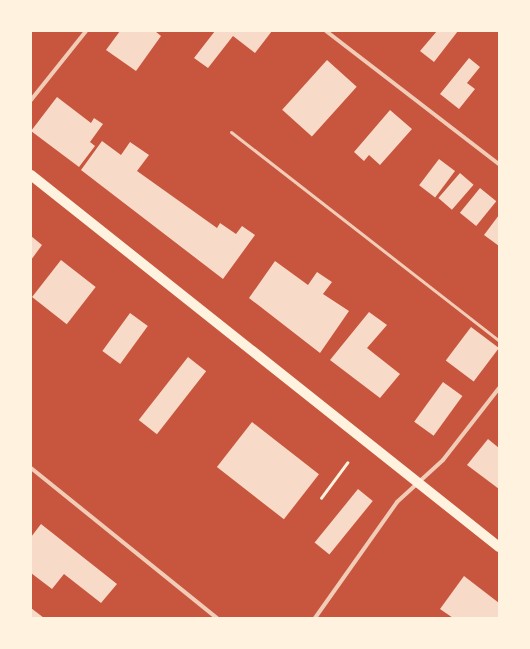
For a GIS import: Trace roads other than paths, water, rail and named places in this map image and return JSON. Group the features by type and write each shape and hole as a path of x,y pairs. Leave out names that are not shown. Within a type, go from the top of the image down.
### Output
{"main road":[{"path":"31,175 417,484 499,547"}],"street":[{"path":"31,100 86,31"},
{"path":"326,31 499,164"},
{"path":"315,618 397,502 443,460 499,388"},
{"path":"31,468 217,618"}],"lane":[{"path":"231,132 499,341"}]}
